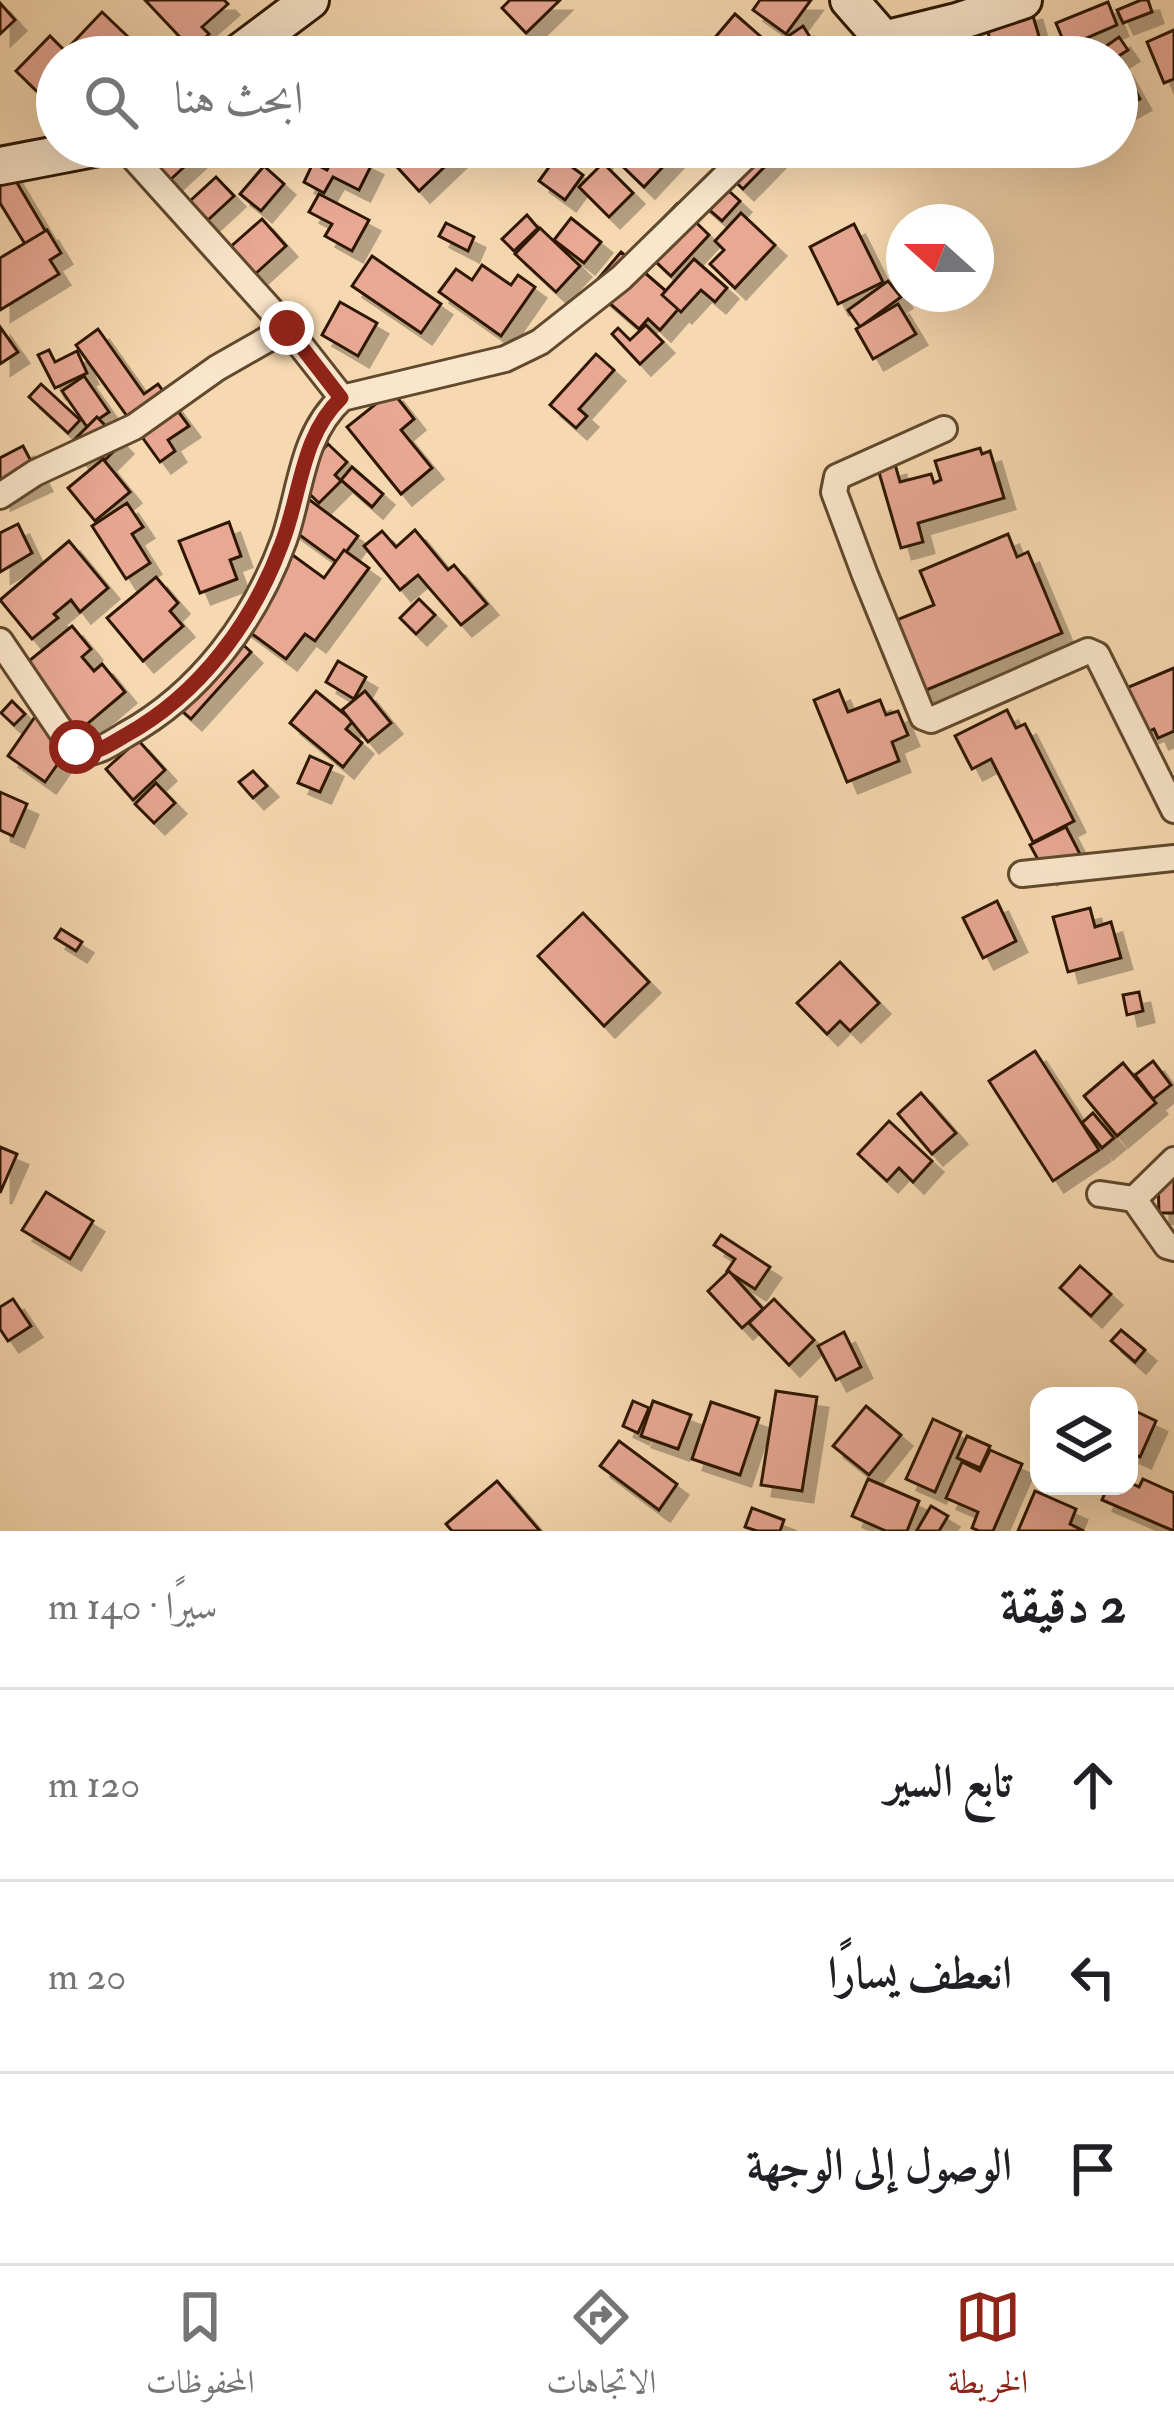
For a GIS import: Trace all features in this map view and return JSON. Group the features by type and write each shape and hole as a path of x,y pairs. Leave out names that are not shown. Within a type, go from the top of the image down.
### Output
{"street":[{"path":"262,36 310,0"},
{"path":"849,0 880,36"},
{"path":"900,36 1023,0"},
{"path":"0,166 36,159"},
{"path":"143,168 287,328 341,398"},
{"path":"0,641 63,734 84,753 99,750 151,721 210,667 253,606 284,538 306,455 328,410 341,398 505,358 540,342 621,278 734,168"},
{"path":"0,496 34,473 134,427 217,368 287,328"},
{"path":"944,429 837,477 834,483 922,717 931,720 1088,650 1097,655 1174,810"},
{"path":"1022,874 1174,858"},
{"path":"1134,1199 1174,1160"},
{"path":"1100,1194 1134,1199 1167,1246 1174,1248"}],"building":[{"path":"145,0 224,0 228,4 202,27 207,36 179,36"},
{"path":"510,0 560,0 526,33 502,8"},
{"path":"760,0 811,0 786,34 753,10"},
{"path":"1148,0 1152,12 1123,23 1117,10"},
{"path":"1108,2 1117,25 1092,36 1061,36 1056,23"},
{"path":"0,3 15,20 0,34"},
{"path":"1031,9 1039,36 989,36 985,22"},
{"path":"102,12 127,36 79,36"},
{"path":"735,14 760,36 716,36"},
{"path":"803,26 809,36 788,36"},
{"path":"1174,30 1174,79 1164,83 1147,42"},
{"path":"36,50 36,91 16,71"},
{"path":"159,168 183,168 170,180"},
{"path":"262,168 284,184 261,211 240,194"},
{"path":"311,168 370,168 359,190 333,177 324,193 304,182"},
{"path":"398,168 443,168 419,191"},
{"path":"548,168 573,168 583,175 565,200 539,181"},
{"path":"598,168 608,168 633,193 609,217 579,187"},
{"path":"624,168 662,168 644,187"},
{"path":"721,168 763,168 743,189"},
{"path":"10,171 46,232 25,244 0,203 0,177"},
{"path":"711,175 740,201 722,221 692,195"},
{"path":"216,177 234,196 208,220 190,201"},
{"path":"319,194 369,220 352,251 325,236 332,224 309,212"},
{"path":"677,204 709,235 671,276 638,245"},
{"path":"741,213 775,245 735,288 710,264 724,250 715,241"},
{"path":"527,215 538,228 514,251 502,239"},
{"path":"571,218 601,242 584,263 554,240"},
{"path":"262,219 286,246 253,276 228,249"},
{"path":"446,223 474,237 468,251 439,236"},
{"path":"854,224 883,282 838,304 810,247"},
{"path":"540,228 580,266 556,292 515,254"},
{"path":"47,230 61,253 50,260 59,274 0,310 0,258"},
{"path":"621,252 682,305 660,330 648,319 639,329 591,287"},
{"path":"372,256 441,304 421,333 352,286"},
{"path":"694,259 727,288 715,302 701,290 681,312 662,295"},
{"path":"482,265 511,285 518,275 535,287 501,336 439,292 456,269 472,280"},
{"path":"886,282 886,308 860,327 848,310"},
{"path":"340,302 377,323 358,356 322,335"},
{"path":"886,311 903,312 916,334 873,359 856,329"},
{"path":"646,325 663,342 640,364 612,334 618,328 630,340"},
{"path":"0,327 18,352 0,364"},
{"path":"98,329 144,394 158,384 189,426 168,440 175,451 160,462 76,345"},
{"path":"49,350 55,362 77,351 87,373 55,388 38,355"},
{"path":"596,354 614,370 579,409 587,416 576,428 550,405"},
{"path":"84,376 109,412 87,427 62,391"},
{"path":"41,384 80,420 68,433 29,397"},
{"path":"392,391 414,419 401,430 432,468 401,494 347,427"},
{"path":"97,417 122,443 105,460 97,452 85,464 68,446"},
{"path":"328,444 347,462 335,475 341,481 319,503 295,480"},
{"path":"23,446 41,480 0,499 0,458"},
{"path":"980,448 982,454 990,451 1004,498 918,523 923,542 901,548 878,469 895,464 900,482 931,474 934,483 941,480 935,461"},
{"path":"103,459 130,492 95,521 68,488"},
{"path":"352,467 383,494 372,507 341,480"},
{"path":"299,492 358,536 338,563 279,520"},
{"path":"127,503 143,527 132,534 150,563 126,579 92,526"},
{"path":"229,522 241,556 230,560 237,579 200,593 179,541"},
{"path":"18,524 32,553 0,572 0,533"},
{"path":"415,530 448,570 454,565 487,604 461,625 418,575 400,590 364,546 382,531 396,547"},
{"path":"1008,534 1017,557 1028,552 1062,633 924,691 894,621 934,605 920,571"},
{"path":"69,541 108,588 80,612 71,600 32,639 0,600"},
{"path":"283,548 324,578 344,550 369,568 315,641 305,634 286,659 232,619"},
{"path":"156,577 178,603 170,611 183,626 143,661 107,618"},
{"path":"419,599 435,615 416,634 400,618"},
{"path":"72,626 91,649 82,657 94,671 102,664 125,692 79,731 24,665"},
{"path":"229,632 251,652 191,719 170,700"},
{"path":"338,661 366,677 354,699 326,682"},
{"path":"1174,668 1174,731 1158,738 1154,729 1143,734 1124,689"},
{"path":"839,690 848,712 880,700 886,715 898,711 908,735 892,742 899,761 847,782 814,700"},
{"path":"316,691 353,721 346,729 362,743 343,767 290,723"},
{"path":"365,691 391,723 368,742 342,710"},
{"path":"12,701 25,714 14,725 1,713"},
{"path":"1007,710 1016,728 1025,724 1074,821 1033,842 991,759 972,769 955,736"},
{"path":"39,711 76,738 45,782 8,756"},
{"path":"138,740 165,770 133,800 106,769"},
{"path":"310,756 332,766 320,792 298,783"},
{"path":"253,771 267,786 253,798 239,782"},
{"path":"156,783 175,803 154,823 135,804"},
{"path":"0,792 27,804 13,836 0,830"},
{"path":"1066,827 1081,856 1046,874 1030,845"},
{"path":"997,901 1016,941 983,958 963,918"},
{"path":"1090,908 1095,927 1111,922 1121,958 1068,972 1053,917"},
{"path":"583,913 649,982 604,1026 538,956"},
{"path":"61,929 82,942 76,951 55,938"},
{"path":"840,962 879,1003 850,1031 840,1021 827,1034 797,1003"},
{"path":"1139,992 1143,1011 1127,1015 1123,995"},
{"path":"1035,1051 1099,1150 1053,1181 989,1081"},
{"path":"1153,1061 1171,1085 1153,1099 1135,1075"},
{"path":"1123,1063 1156,1103 1117,1136 1084,1096"},
{"path":"921,1093 956,1133 932,1154 898,1114"},
{"path":"1093,1113 1114,1138 1102,1148 1082,1123"},
{"path":"889,1121 932,1161 913,1182 899,1168 887,1181 858,1154"},
{"path":"0,1147 17,1154 0,1193"},
{"path":"1158,1179 1174,1179 1174,1213 1159,1213"},
{"path":"46,1192 93,1221 70,1259 22,1230"},
{"path":"721,1235 770,1267 755,1289 727,1271 735,1259 714,1245"},
{"path":"1080,1266 1111,1294 1091,1316 1060,1288"},
{"path":"729,1271 763,1309 742,1328 708,1291"},
{"path":"13,1299 31,1326 8,1341 0,1329 0,1307"},
{"path":"774,1299 814,1340 789,1365 749,1323"},
{"path":"1121,1330 1145,1350 1135,1362 1111,1341"},
{"path":"844,1332 861,1367 836,1380 818,1346"},
{"path":"776,1391 817,1397 802,1491 761,1485"},
{"path":"633,1401 649,1408 638,1433 623,1426"},
{"path":"653,1401 691,1415 678,1449 641,1436"},
{"path":"711,1402 759,1418 740,1475 692,1459"},
{"path":"866,1406 901,1435 869,1475 833,1446"},
{"path":"1138,1412 1156,1421 1138,1456"},
{"path":"933,1419 961,1432 935,1492 906,1479"},
{"path":"967,1436 990,1446 980,1468 957,1458"},
{"path":"619,1441 677,1484 659,1510 600,1466"},
{"path":"990,1450 1022,1464 993,1531 979,1531 972,1528 978,1512 946,1498 962,1462 980,1471"},
{"path":"868,1479 919,1501 907,1531 886,1531 852,1516"},
{"path":"1143,1479 1174,1493 1174,1531 1102,1500 1104,1495 1138,1495"},
{"path":"497,1481 540,1531 452,1531 446,1524"},
{"path":"1033,1495 1044,1495 1076,1509 1070,1524 1084,1531 1018,1531"},
{"path":"931,1506 948,1516 939,1531 917,1530"},
{"path":"752,1508 784,1520 780,1531 745,1527"}],"route":[{"path":"76,747 92,753 151,721 210,667 253,606 284,538 306,455 328,410 341,398 287,328"}]}
